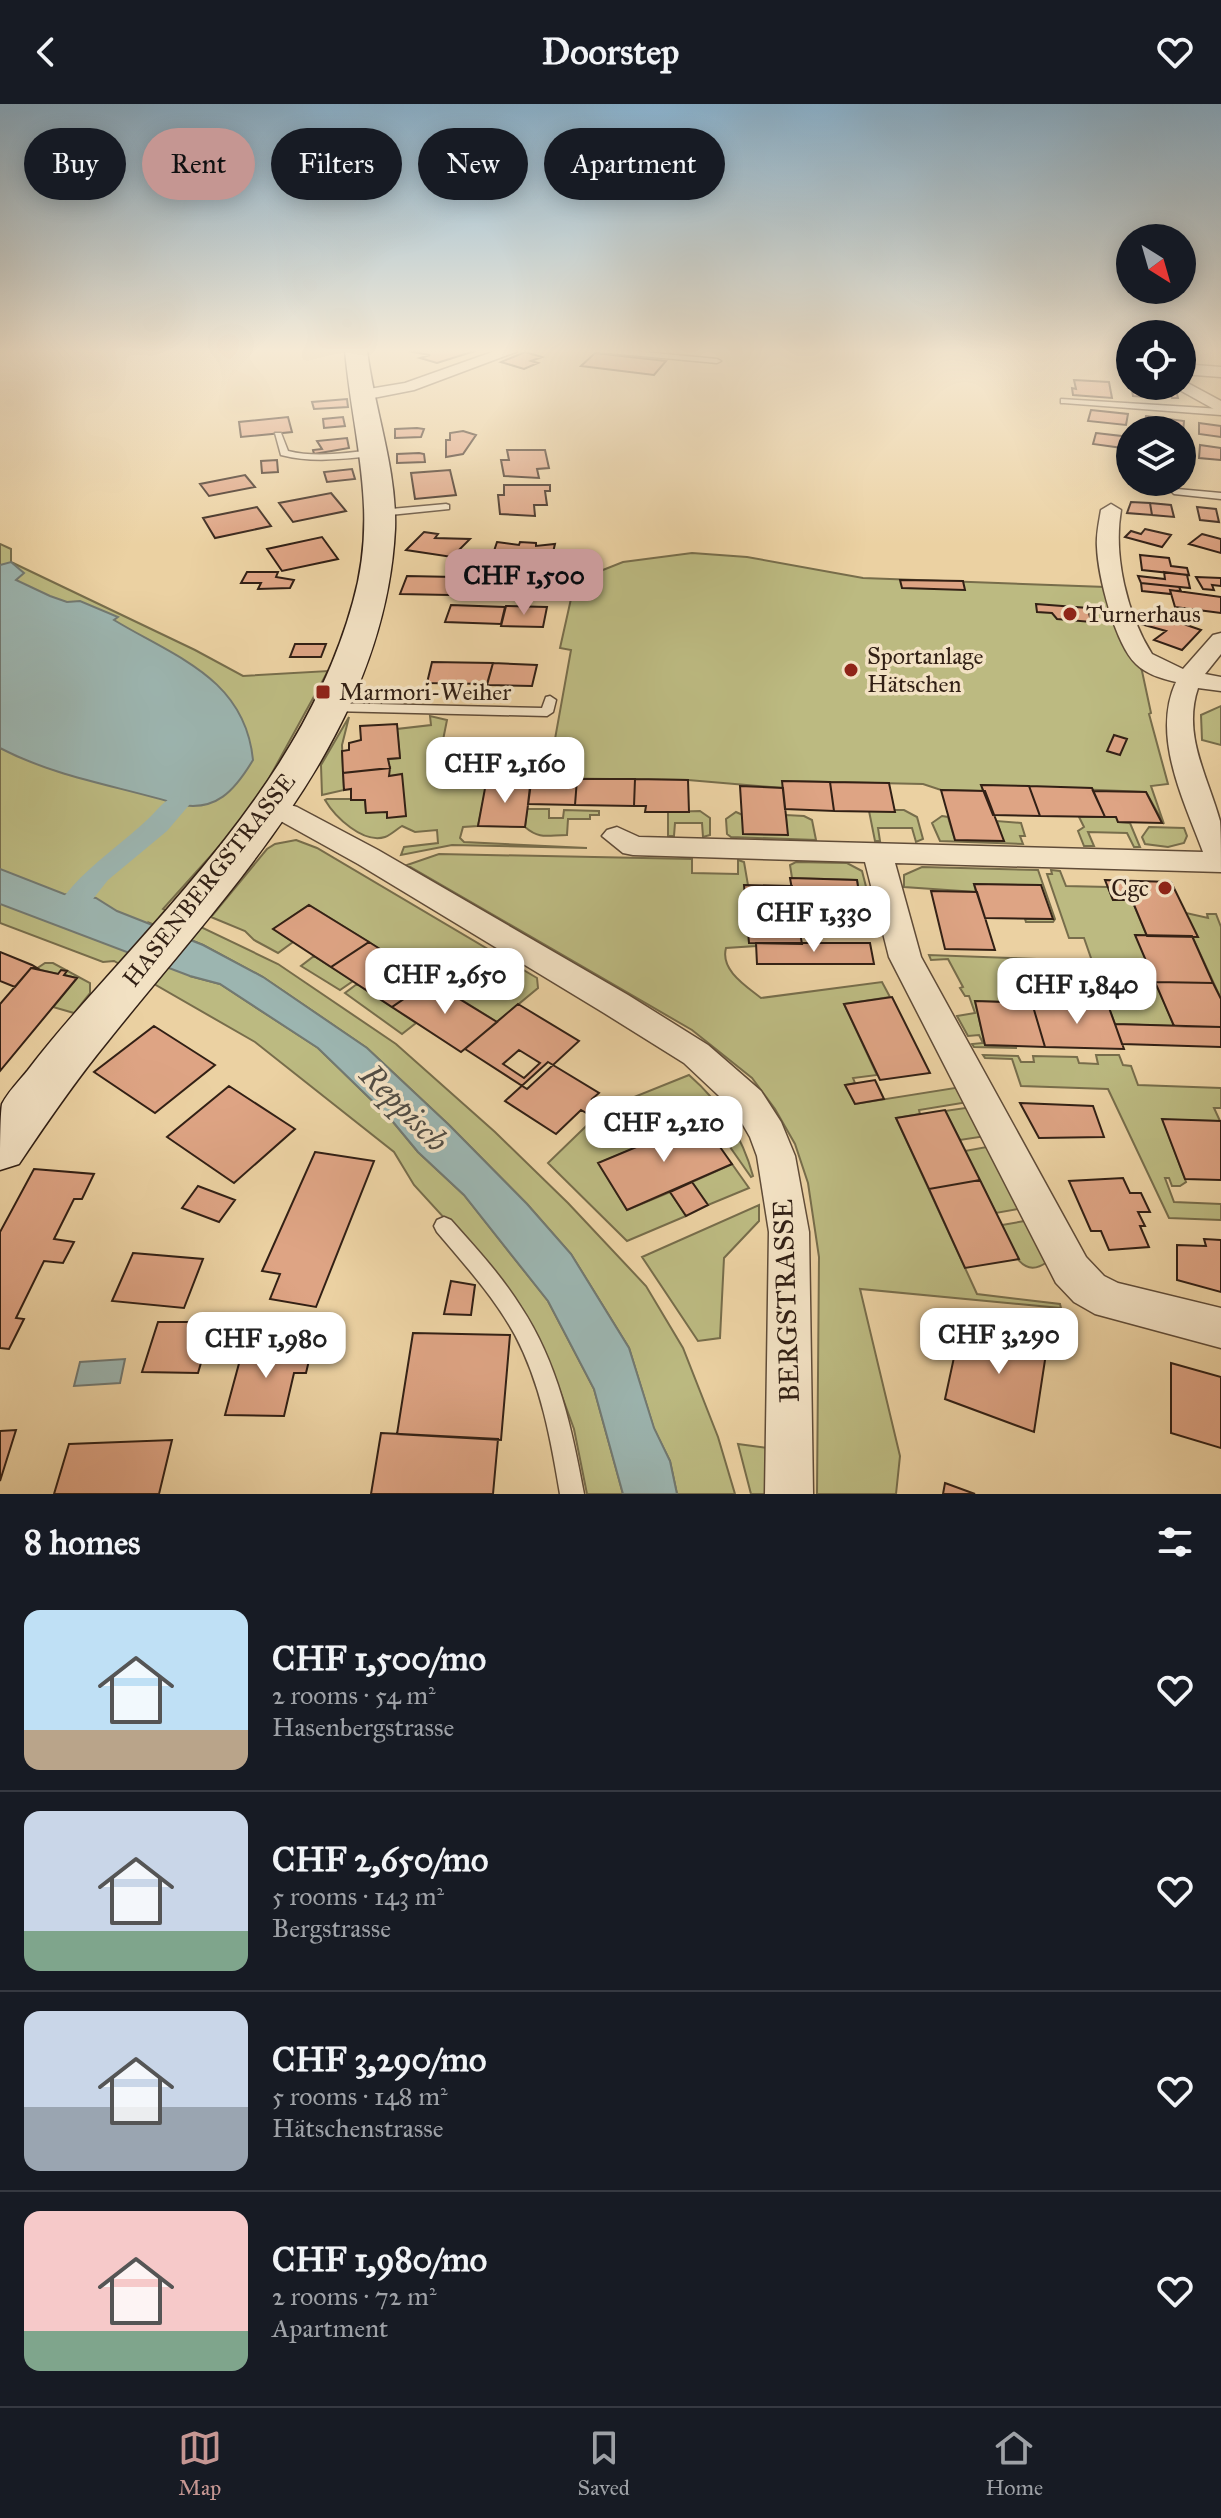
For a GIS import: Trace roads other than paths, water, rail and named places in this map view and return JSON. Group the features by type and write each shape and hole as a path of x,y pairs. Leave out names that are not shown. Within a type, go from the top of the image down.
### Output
{"street":[{"name":"HASENBERGSTRASSE","path":"0,1148 45,1086 271,808 298,769 331,707 352,659 373,586 380,513 366,415"},
{"path":"1111,510 1108,526 1109,565 1138,653 1152,664 1190,679 1221,684"},
{"path":"617,836 633,846 1221,862 1187,764 1182,735 1182,696 1190,679 1221,640"},
{"name":"BERGSTRASSE","path":"271,808 287,813 368,857 616,1004 696,1054 748,1101 768,1133 776,1156 789,1232 789,1494"},
{"path":"878,854 905,957 1071,1270 1089,1289 1110,1300 1221,1328"}],"lane":[{"path":"278,435 284,453 289,455 313,458 373,453"},
{"path":"1196,494 1221,496"},
{"path":"380,513 446,507"},
{"path":"331,707 547,712 550,700"},
{"path":"444,1226 494,1284 524,1329 544,1376 562,1439 572,1494"}],"water":[{"path":"11,562 24,573 16,580 50,596 67,602 80,601 118,617 114,620 183,659 222,689 247,732 253,760 223,797 203,805 177,804 65,774 0,748 0,565"},
{"name":"Reppisch","path":"0,869 64,894 96,898 117,911 203,945 263,977 367,1048 449,1125 571,1254 629,1348 654,1428 670,1461 677,1494 623,1494 594,1389 548,1301 464,1195 318,1048 220,984 190,976 0,904"},
{"path":"125,1359 120,1383 74,1386 80,1362"}],"waterway":[{"path":"68,911 98,874 158,825 177,804"}],"place":[{"name":"Turnerhaus","path":"1070,614"},
{"name":"Sportanlage Hätschen","path":"851,670"},
{"name":"Marmori-Weiher","path":"323,692"},
{"name":"Cgc","path":"1165,888"}]}
